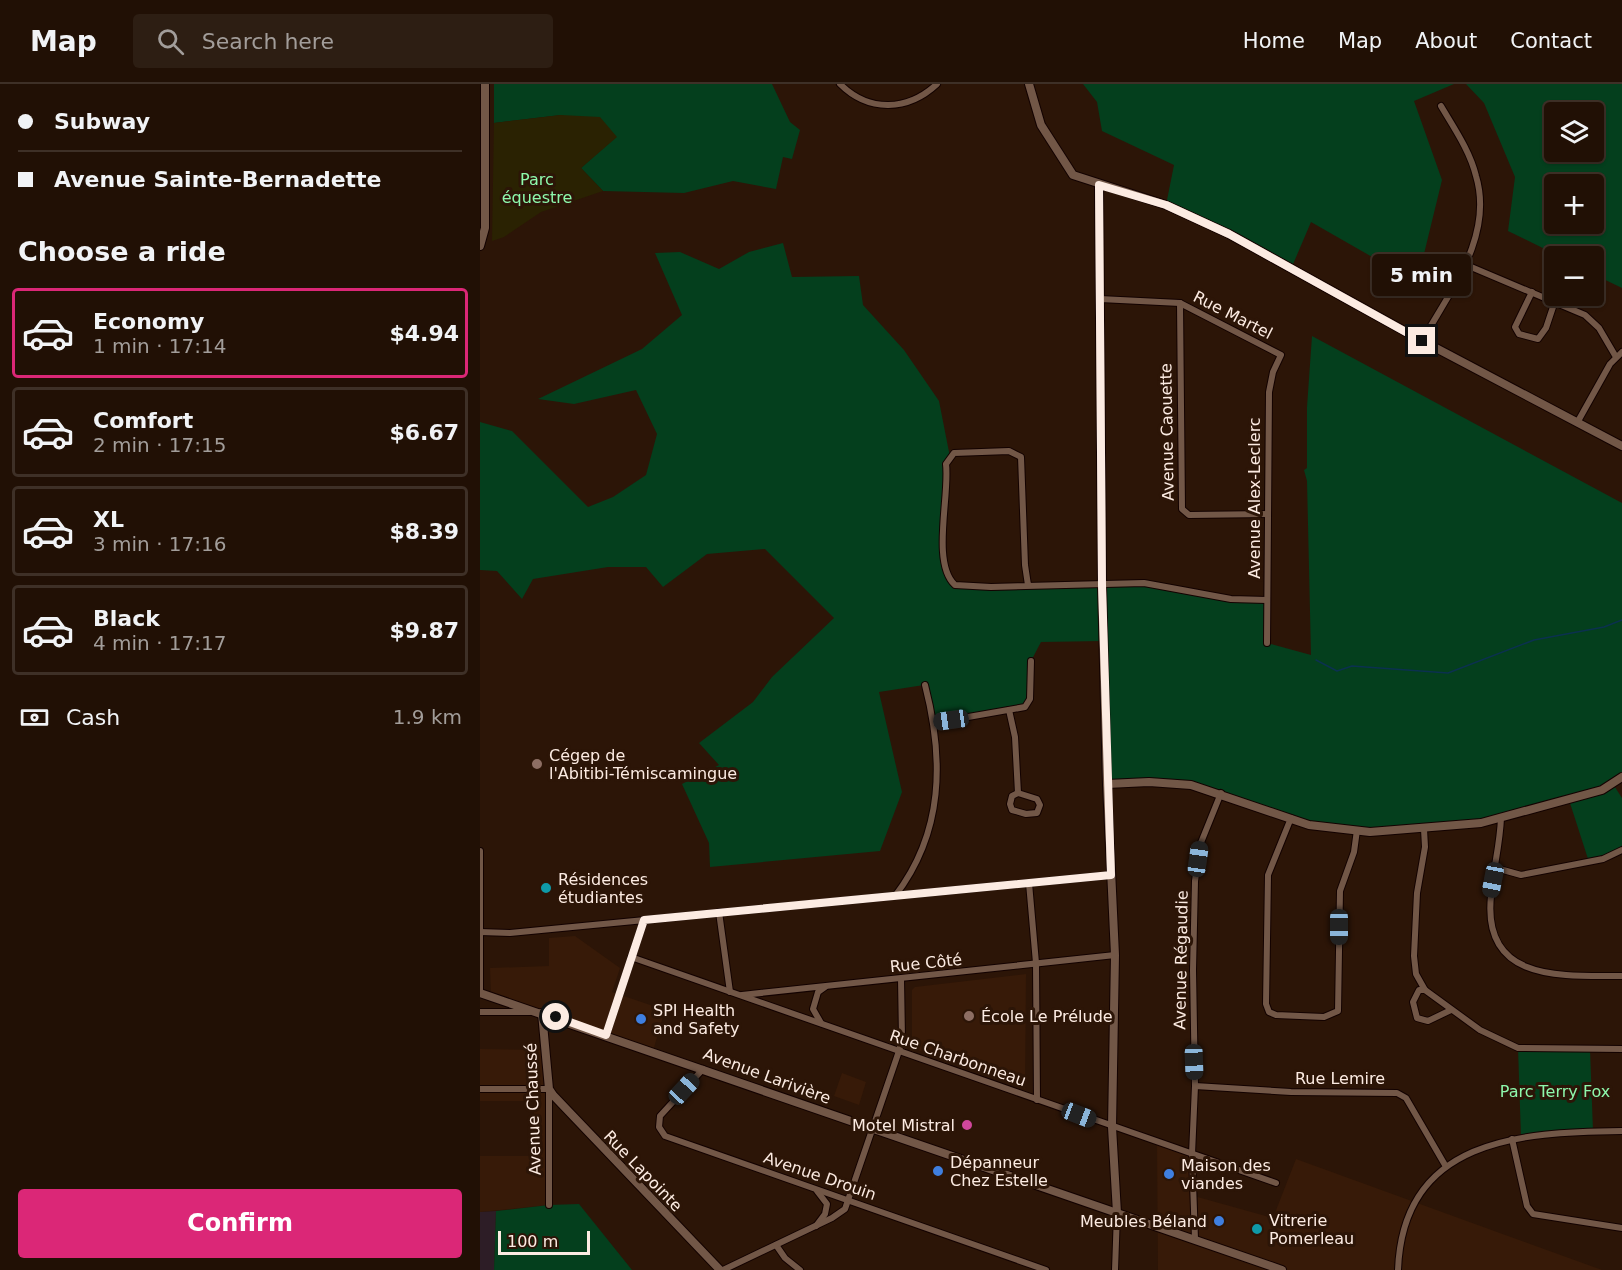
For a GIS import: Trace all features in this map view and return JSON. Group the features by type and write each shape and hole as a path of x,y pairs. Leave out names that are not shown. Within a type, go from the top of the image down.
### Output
{"main road":[{"name":"Avenue Larivière","path":"480,993 542,1012 1282,1270"}],"street":[{"path":"480,246 485,228 485,84"},
{"path":"840,84 864,100 882,105 902,104 921,97 937,84"},
{"path":"1029,84 1041,125 1066,168 1073,175 1166,205 1229,234 1422,341 1622,446"},
{"path":"1422,341 1464,264 1479,229 1479,186 1460,138 1441,106"},
{"path":"1099,185 1102,585 1107,784 1115,955 1112,1127 1117,1213 1115,1270"},
{"path":"1464,264 1544,297"},
{"path":"1532,292 1515,327 1516,332 1534,339 1542,336 1553,306"},
{"name":"Rue Martel","path":"1100,299 1180,303 1281,355"},
{"name":"Avenue Caouette","path":"1180,303 1182,509 1189,515 1268,514"},
{"path":"1566,306 1585,315 1599,328 1616,357"},
{"path":"1577,423 1616,357 1622,352"},
{"name":"Avenue Alex-Leclerc","path":"1267,643 1269,387 1281,355"},
{"path":"1028,585 1025,565 1021,457 1009,451 961,452 950,457 946,464 944,546 949,580 954,585 969,587 1154,584 1231,599 1267,600"},
{"path":"934,723 1025,707 1030,699 1031,661"},
{"path":"895,896 918,860 930,829 937,770 934,723 925,685"},
{"path":"1009,710 1015,737 1018,793"},
{"path":"1107,784 1174,783 1221,793 1309,825 1357,830 1462,826 1501,818 1602,790 1622,777"},
{"path":"1018,793 1037,799 1040,805 1037,813 1026,814 1012,810 1010,804 1012,796 1018,793"},
{"name":"Avenue Régaudie","path":"1195,1239 1192,1154 1195,1086 1193,970 1195,881 1200,845 1221,793"},
{"path":"1291,818 1268,875 1266,1004 1269,1012 1276,1015 1324,1017 1338,1011 1340,891 1354,852 1357,830"},
{"path":"1501,818 1491,895 1491,930 1503,950 1533,970 1551,976 1622,976"},
{"path":"1424,829 1425,847 1417,893 1414,956 1416,974 1425,990 1494,1038 1518,1048 1622,1049"},
{"path":"1496,868 1521,875 1603,859 1622,850"},
{"path":"480,993 481,851"},
{"path":"480,932 507,933 1111,875"},
{"path":"1029,883 1036,963 1037,1100"},
{"path":"719,912 730,992"},
{"path":"606,1035 644,920"},
{"name":"Rue Côté","path":"739,995 1115,955"},
{"name":"Rue Charbonneau","path":"632,957 1275,1184"},
{"path":"722,1270 816,1227 844,1209 899,1051 902,1038 901,979"},
{"path":"821,1024 813,1009 814,1000 818,992 828,986"},
{"path":"1425,990 1419,990 1413,1002 1417,1018 1428,1021 1451,1010"},
{"path":"480,1012 542,1012"},
{"name":"Avenue Chaussé","path":"542,1012 549,1089 549,1205"},
{"name":"Avenue Drouin","path":"703,1069 660,1116 659,1127 664,1136 1046,1270"},
{"name":"Rue Lemire","path":"1195,1086 1291,1092 1397,1093 1406,1098 1445,1166"},
{"path":"480,1089 549,1089"},
{"name":"Rue Lapointe","path":"549,1089 722,1270"},
{"path":"1398,1270 1403,1230 1411,1210 1431,1179 1445,1166 1495,1143 1512,1139 1555,1132 1622,1131"},
{"path":"1512,1139 1527,1206 1533,1214 1622,1228"},
{"path":"815,1189 827,1204 825,1214 816,1227"},
{"path":"776,1245 784,1258 800,1270"}],"shaded area":[{"path":"575,936 620,968 612,992 665,1010 653,1051 491,995 490,968 549,966 549,938"},
{"name":"École Le Prélude","path":"1026,974 1025,1089 912,1048 912,990 915,987"},
{"path":"480,1049 545,1050 549,1205 480,1212 480,1156 534,1156 534,1101 480,1101"},
{"path":"842,1073 866,1082 859,1105 834,1096"},
{"path":"1157,1142 1192,1154 1194,1196 1273,1218 1296,1159 1602,1270 1158,1270"},
{"path":"496,1211 494,1270 480,1270 480,1212"}],"green space":[{"path":"494,84 772,84 790,122 800,130 792,159 783,157 776,189 733,181 684,193 603,191 581,168 616,137 561,115 494,123"},
{"path":"1083,84 1454,84 1414,101 1442,180 1423,258 1409,278 1311,222 1291,269 1166,205 1174,165 1102,131 1097,102"},
{"path":"1466,84 1622,84 1622,288 1604,279 1604,246 1544,246 1544,249 1508,231 1515,177 1484,103"},
{"path":"783,243 792,277 859,276 863,305 904,350 939,401 950,457 946,464 945,565 954,584 1130,583 1210,596 1267,600 1267,643 1311,655 1307,481 1304,470 1307,468 1307,407 1312,336 1622,503 1622,777 1613,784 1622,798 1622,850 1589,862 1569,800 1481,823 1370,832 1309,825 1191,785 1107,784 1103,641 1041,642 1031,661 1030,699 1025,707 934,723 924,685 879,692 902,792 880,851 710,867 709,843 682,784 719,765 699,743 753,702 772,677 834,618 765,549 707,554 663,587 646,567 608,567 533,579 522,599 497,571 480,570 480,422 512,431 588,507 613,497 646,475 657,434 636,390 574,404 538,399 642,349 682,315 655,253 680,252 719,269 749,252"},
{"name":"Parc Terry Fox","path":"1518,1048 1590,1049 1593,1131 1521,1137"},
{"path":"579,1204 632,1270 494,1270 496,1211"}],"sand":[{"path":"561,115 600,117 617,137 581,168 603,191 541,212 504,237 492,241 494,123"}],"waterway":[{"path":"1316,660 1337,671 1352,666 1448,673 1534,640 1604,627 1622,620"}],"place":[{"name":"Cégep de l'Abitibi-Témiscamingue","path":"537,764"},
{"name":"Résidences étudiantes","path":"546,888"},
{"name":"École Le Prélude","path":"969,1016"},
{"name":"SPI Health and Safety","path":"641,1019"},
{"name":"Motel Mistral","path":"967,1125"},
{"name":"Dépanneur Chez Estelle","path":"938,1171"},
{"name":"Maison des viandes","path":"1169,1174"},
{"name":"Meubles Béland","path":"1219,1221"},
{"name":"Vitrerie Pomerleau","path":"1257,1229"}],"route":[{"path":"556,1017 606,1035 644,920 1111,875 1102,585 1099,185 1166,205 1229,234 1422,341"}],"park label":[{"name":"Parc équestre","path":"537,188"}]}
